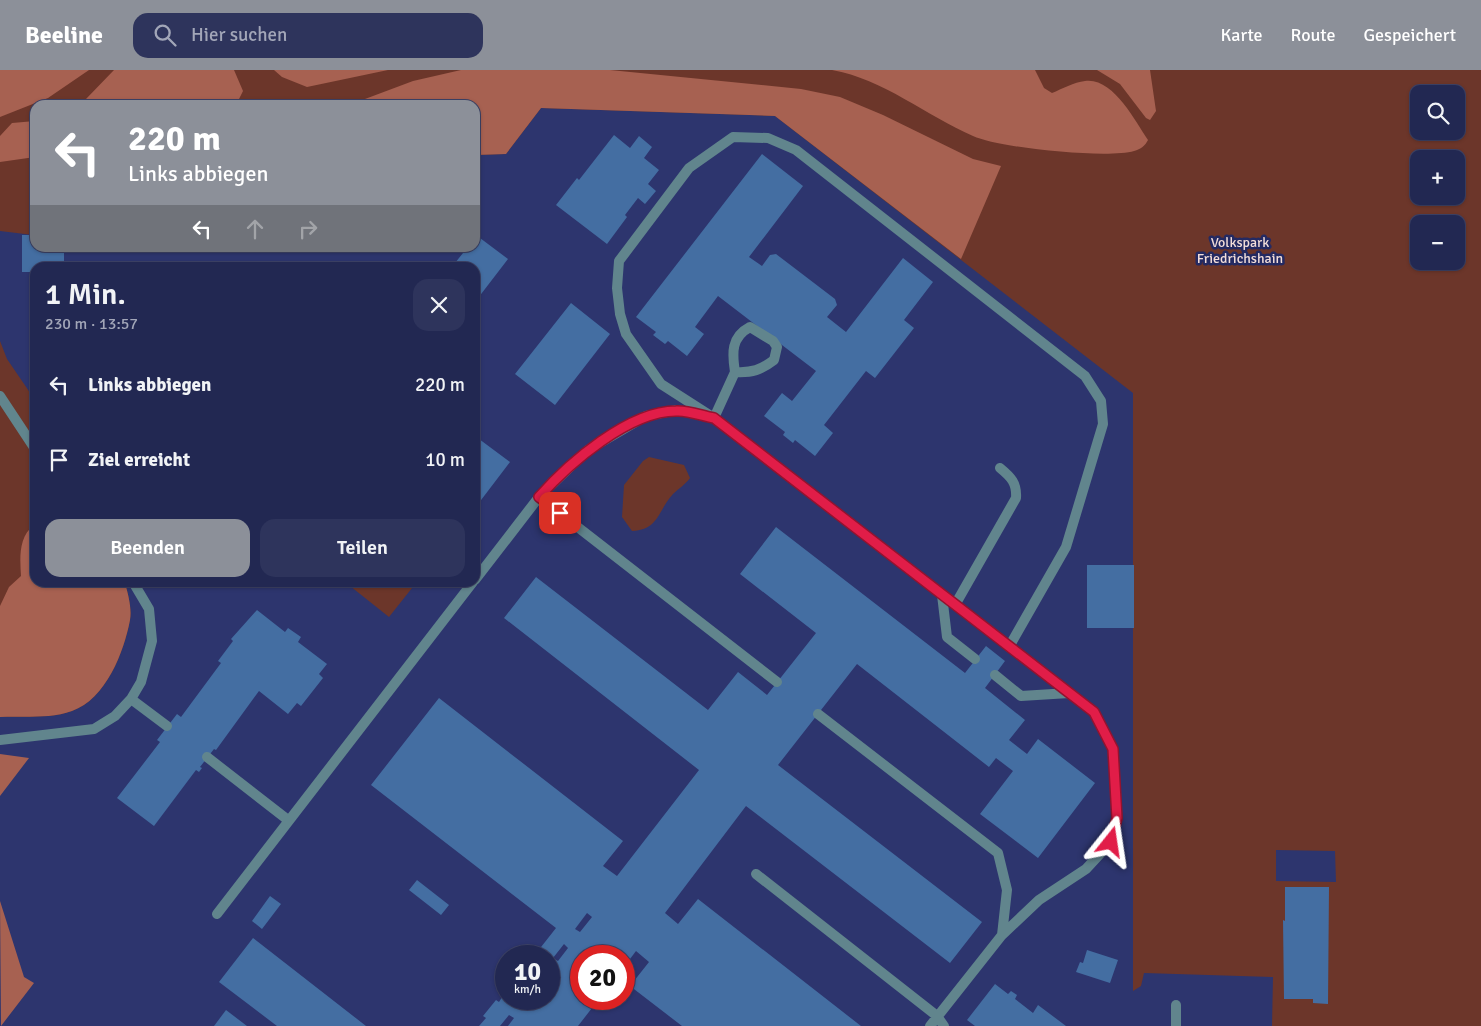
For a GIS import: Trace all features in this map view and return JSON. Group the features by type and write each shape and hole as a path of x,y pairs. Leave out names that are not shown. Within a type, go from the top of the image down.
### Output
{"street":[{"path":"930,1026 1002,935 1039,900 1086,869 1111,842 1117,818 1113,749 1094,712 1068,693 714,418 661,384 626,334 620,314 617,288 619,261 690,168 733,137 768,138 796,150 1085,376 1101,401 1103,424 1066,547 1009,647"},
{"path":"714,418 735,372 734,345 741,332 750,327 758,330 777,347 774,360 763,368 750,373 735,372"},
{"path":"0,396 30,441"},
{"path":"480,573 539,497 588,450 646,416 677,410 714,418"},
{"path":"955,605 1016,498 1016,488 1012,478 1000,468"},
{"path":"539,497 777,682"},
{"path":"0,740 94,729 115,716 131,699 141,682 152,641 149,609 136,587"},
{"path":"217,914 469,587"},
{"path":"942,595 947,637 975,660"},
{"path":"995,675 1021,696 1068,693"},
{"path":"131,699 167,726"},
{"path":"818,714 998,853 1007,890 1002,935"},
{"path":"207,757 288,820"},
{"path":"756,874 938,1016 944,1026"},
{"path":"1176,1005 1176,1026"}],"green space":[{"name":"Volkspark Friedrichshain","path":"0,70 1481,70 1481,1026 1272,1026 1273,977 1144,973 1141,986 1133,991 1133,393 775,116 541,108 506,154 480,155 480,100 30,100 30,235 0,231","holes":["1276,850 1335,851 1336,882 1276,881"]},
{"path":"0,341 7,359 30,393 30,587 126,587 130,606 130,620 123,646 112,673 95,696 84,705 64,714 36,717 0,717"},
{"path":"649,457 684,465 690,478 668,500 653,523 641,530 632,531 622,517 624,485 643,461"},
{"path":"351,587 413,587 389,617"}],"shaded area":[{"path":"0,70 89,70 48,98 30,100 30,105 0,117"},
{"path":"114,70 234,70 243,91 238,100 84,100"},
{"path":"274,70 388,70 307,87 282,77"},
{"path":"461,70 610,70 801,89 840,97 883,115 973,159 1001,166 961,259 775,116 541,108 506,154 480,155 480,100 362,100 413,81"},
{"path":"832,70 1035,70 1044,88 1052,93 1077,83 1085,81 1095,82 1105,86 1114,93 1130,112 1148,140 1146,144 1134,151 1101,154 1005,145 973,136 956,128 869,81"},
{"path":"1097,70 1150,70 1156,111 1150,120 1146,118 1120,84"},
{"path":"30,121 30,158 0,162 0,136 12,123"},
{"path":"29,530 30,587 126,587 130,606 130,620 123,646 112,673 95,696 84,705 64,714 36,717 0,717 0,606 9,587 21,576 21,549"},
{"path":"0,754 29,758 0,796"},
{"path":"0,901 24,977 34,983 1,1026"}],"building":[{"path":"614,135 630,148 639,136 652,147 644,158 659,170 648,184 656,191 645,204 638,198 607,244 556,205 577,178 579,180"},
{"path":"762,154 803,186 749,257 762,266 770,255 776,254 835,299 837,305 827,317 846,332 903,258 933,282 904,320 914,328 875,378 866,371 824,425 833,433 815,456 795,440 793,443 783,435 785,432 764,416 782,393 792,401 816,371 718,296 695,327 704,334 687,356 668,341 665,344 653,335 656,332 636,317"},
{"path":"22,235 30,235 30,252 64,252 64,262 30,262 30,272 22,272"},
{"path":"480,238 508,259 480,295 480,262 456,262 464,252 480,252"},
{"path":"571,303 610,334 555,405 515,374"},
{"path":"480,440 510,462 480,501"},
{"path":"776,527 965,673 986,646 1005,661 985,688 1025,720 1009,740 1027,754 1038,739 1095,783 1038,858 980,814 1013,771 996,758 989,767 857,664 778,765 982,922 950,963 746,806 665,913 678,924 698,899 861,1026 682,1026 635,990 635,980 649,962 636,951 635,952 635,945 570,945 570,1010 590,1010 578,1026 508,1026 514,1018 509,1015 500,1026 479,1026 486,1018 483,1016 495,1001 495,1010 560,1010 560,958 568,948 564,944 560,949 560,945 543,945 556,928 371,785 439,698 623,841 603,866 617,876 699,770 504,618 536,577 708,710 738,672 767,695 816,633 740,574","holes":["587,913 592,917 580,932 575,929"]},
{"path":"1087,565 1134,565 1134,628 1087,628"},
{"path":"257,610 285,632 288,628 301,637 298,642 327,664 319,674 323,678 301,706 297,703 288,714 259,691 216,750 214,749 200,767 202,768 199,772 196,770 154,826 117,798 160,742 157,740 177,714 181,717 221,663 218,661 233,641 231,639"},
{"path":"417,880 449,905 441,915 409,890"},
{"path":"1285,887 1329,887 1328,1004 1313,1003 1313,999 1284,999 1283,920 1285,921"},
{"path":"270,896 281,904 262,929 252,921"},
{"path":"253,938 366,1026 277,1026 219,982"},
{"path":"1087,950 1118,960 1110,983 1076,972 1080,962 1083,963"},
{"path":"995,984 1008,994 1011,991 1017,995 1015,999 1033,1013 1038,1005 1066,1026 975,1026 967,1020"},
{"path":"226,1010 247,1026 214,1026"}],"route":[{"path":"560,513 539,497 550,484 588,450 646,416 677,410 714,418 1094,712 1113,749 1117,818 1111,842"}]}
